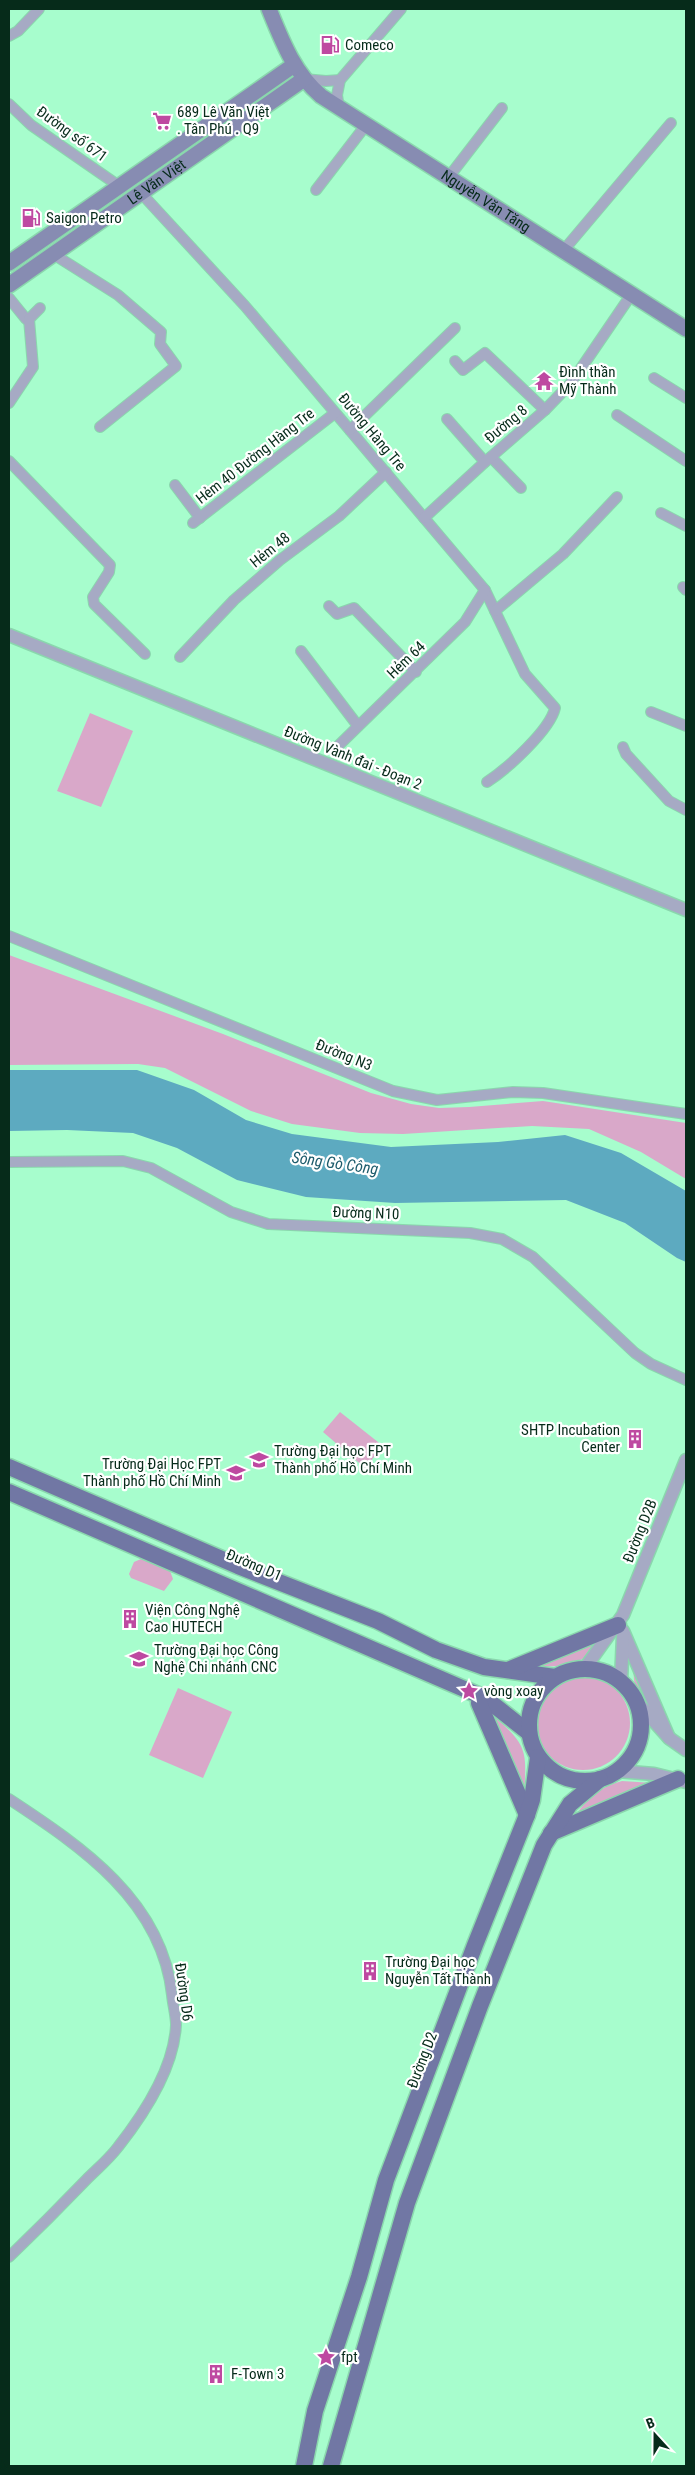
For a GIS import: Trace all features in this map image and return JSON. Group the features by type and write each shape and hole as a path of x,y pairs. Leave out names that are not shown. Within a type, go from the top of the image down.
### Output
{"main road":[{"name":"Nguyễn Văn Tăng","path":"269,9 294,64 304,79 321,96 686,329"},
{"name":"Lê Văn Việt","path":"9,264 294,64"},
{"name":"Lê Văn Việt","path":"9,285 304,79"},
{"path":"119,186 141,192"},
{"name":"Đường D1","path":"9,1459 42,1474 48,1484"},
{"name":"Đường D1","path":"9,1467 128,1519 327,1602 378,1621 436,1650 484,1667 554,1677"},
{"name":"Đường D1","path":"9,1492 485,1698 481,1702"},
{"name":"Đường D1","path":"9,1500 23,1506 37,1504"},
{"path":"76,1520 85,1500"},
{"path":"506,1671 621,1624"},
{"name":"Đường D1","path":"329,1629 338,1640 481,1702 528,1732"},
{"path":"332,2466 402,2221 456,2066 544,1846 570,1804 600,1779 617,1771 629,1760 637,1747 641,1732 641,1717 637,1702 621,1681 604,1672 585,1668 569,1670 554,1677 542,1687 533,1701 528,1716 528,1732 538,1757 550,1770 565,1778 582,1781 600,1779"},
{"path":"481,1702 528,1814"},
{"name":"Đường D2","path":"304,2466 315,2410 359,2277 386,2180 475,1945 528,1814 532,1800 538,1757"},
{"path":"551,1833 682,1781"},
{"path":"369,2240 394,2246"}],"street":[{"path":"9,36 18,31 40,9"},
{"path":"339,108 337,96 340,80 401,9"},
{"path":"304,79 340,80"},
{"name":"Đường số 671","path":"9,104 31,125 119,186"},
{"path":"448,178 502,108"},
{"path":"563,252 671,123"},
{"path":"316,190 366,125"},
{"name":"Đường Hàng Tre","path":"141,192 245,306 486,590 525,674 555,708 553,718 544,731 488,782"},
{"path":"52,254 118,295 161,332 160,344 176,366 100,427"},
{"name":"Đường 8","path":"424,518 488,459 546,410 571,383 631,295"},
{"path":"9,298 26,319 29,319"},
{"path":"9,403 32,366 29,319 40,308"},
{"path":"350,430 455,328"},
{"path":"455,361 463,370 485,353 546,410"},
{"path":"654,378 686,398"},
{"name":"Hẻm 40 Đường Hàng Tre","path":"175,485 196,521 335,412"},
{"path":"616,415 686,461"},
{"path":"447,419 521,488"},
{"path":"9,461 110,565 109,572 93,596 94,604 145,654"},
{"name":"Hẻm 48","path":"180,657 234,600 280,560 339,516 386,472"},
{"path":"495,611 563,554 618,497"},
{"path":"661,513 686,526"},
{"name":"Hẻm 64","path":"339,745 416,672 465,622 486,590"},
{"path":"329,606 336,614 354,608 416,672"},
{"name":"Đường Vành đai - Đoạn 2","path":"9,635 686,910"},
{"path":"300,651 358,726"},
{"path":"651,712 686,726"},
{"path":"623,746 626,754 669,801 686,810"},
{"name":"Đường N3","path":"9,936 393,1091 437,1100 513,1092 542,1093 686,1114"},
{"name":"Đường N10","path":"9,1162 123,1161 139,1164 151,1168 231,1212 268,1224 470,1233 502,1239 533,1257 635,1353 651,1364 686,1380"},
{"name":"Đường D2B","path":"585,1668 621,1624 686,1460"},
{"path":"621,1624 669,1738"},
{"name":"Đường D2B","path":"621,1624 621,1681"},
{"path":"637,1702 669,1738 686,1750"},
{"path":"617,1771 654,1774 682,1781"},
{"name":"Đường D6","path":"9,1799 78,1847 141,1910 162,1946 170,1980 176,2026 168,2062 147,2104 118,2147 9,2258"}],"shaded area":[{"path":"90,713 133,731 101,807 57,791"},
{"path":"9,955 223,1034 371,1093 411,1104 439,1108 543,1101 686,1123 686,1179 641,1152 589,1129 532,1126 403,1134 360,1133 292,1124 251,1111 165,1068 138,1064 9,1065"},
{"path":"340,1412 383,1446 365,1468 323,1432"},
{"path":"141,1559 170,1571 173,1579 164,1591 131,1578 129,1574 134,1562"},
{"path":"606,1634 591,1653 576,1662 553,1666 531,1665"},
{"path":"632,1659 655,1714 635,1688"},
{"path":"583,1676 601,1679 616,1690 627,1705 630,1723 627,1741 616,1756 601,1767 583,1770 565,1767 550,1756 539,1741 536,1723 539,1705 550,1690 565,1679"},
{"path":"178,1688 232,1712 203,1778 149,1755"},
{"path":"493,1716 513,1734 522,1749 525,1768 524,1794"},
{"path":"622,1781 653,1783 577,1813 596,1793"}],"water":[{"name":"Sông Gò Công","path":"9,1070 137,1070 194,1090 246,1120 292,1134 391,1147 498,1142 565,1135 621,1153 686,1191 686,1262 625,1223 566,1200 395,1203 306,1197 237,1180 177,1148 133,1133 67,1130 9,1131"}],"place":[{"name":"Comeco","path":"330,45"},
{"name":"689 Lê Văn Việt . Tân Phú . Q9","path":"162,121"},
{"name":"Saigon Petro","path":"31,218"},
{"name":"Đình thần Mỹ Thành","path":"544,381"},
{"name":"SHTP Incubation Center","path":"635,1439"},
{"name":"Trường Đại học FPT Thành phố Hồ Chí Minh","path":"259,1460"},
{"name":"Trường Đại Học FPT Thành phố Hồ Chí Minh","path":"236,1473"},
{"name":"Viện Công Nghệ Cao HUTECH","path":"130,1619"},
{"name":"Trường Đại học Công Nghệ Chi nhánh CNC","path":"139,1659"},
{"name":"vòng xoay","path":"469,1691"},
{"name":"Trường Đại học Nguyễn Tất Thành","path":"370,1971"},
{"name":"fpt","path":"326,2357"},
{"name":"F-Town 3","path":"216,2374"}]}
